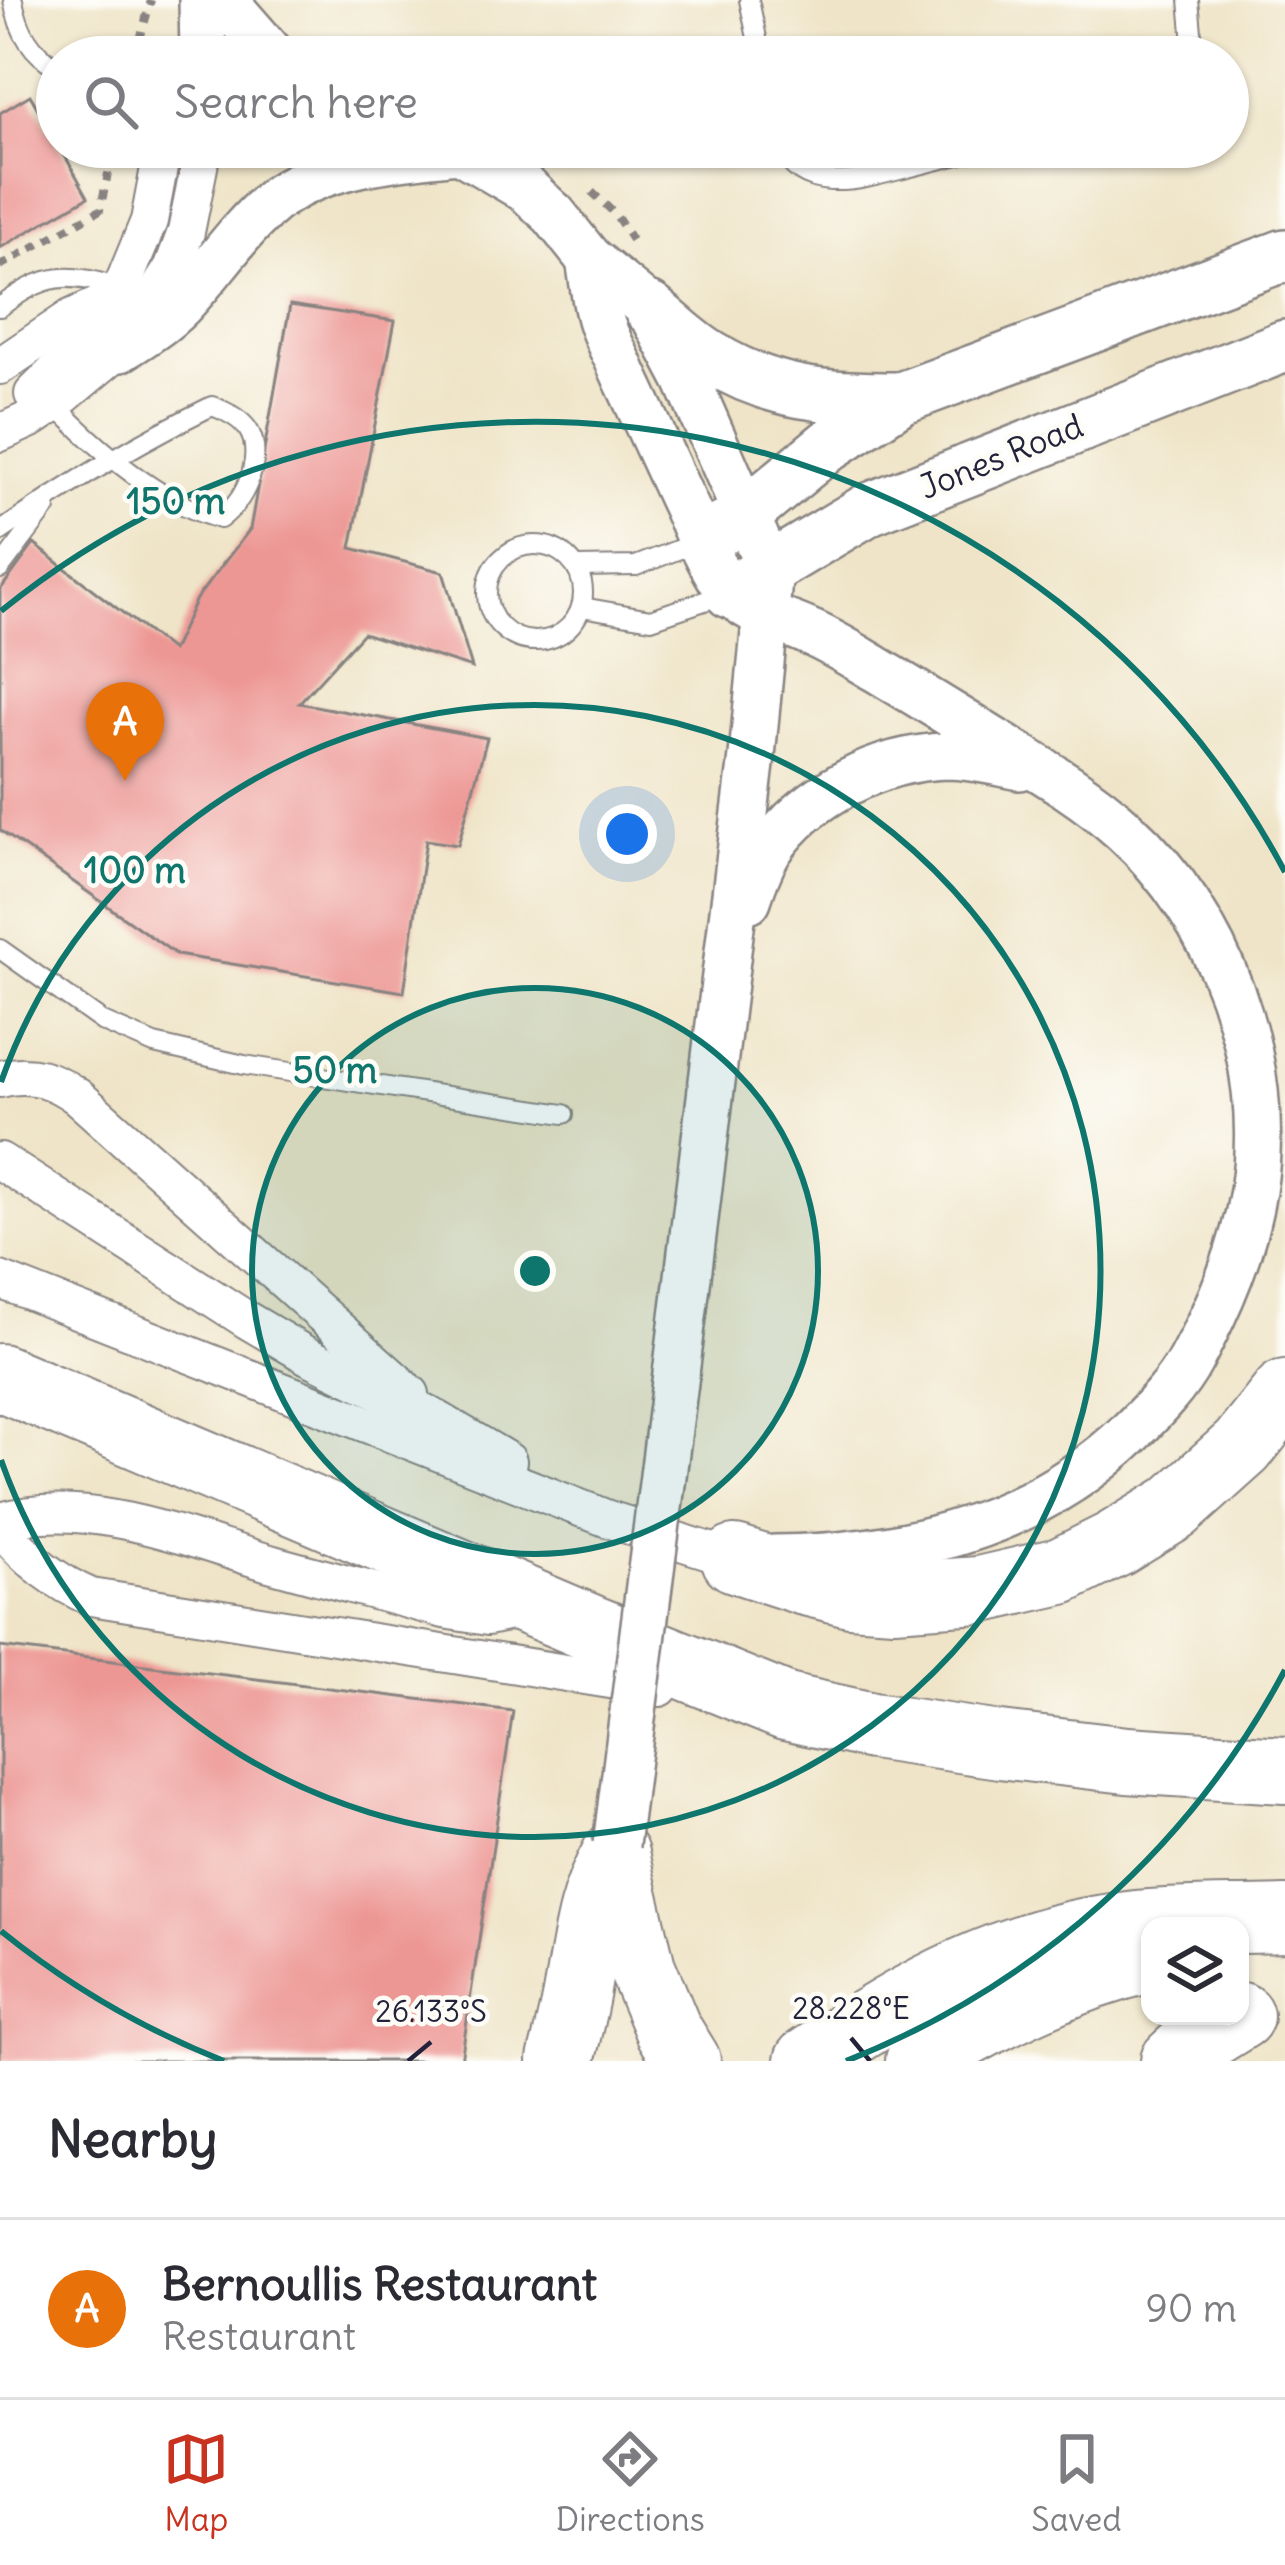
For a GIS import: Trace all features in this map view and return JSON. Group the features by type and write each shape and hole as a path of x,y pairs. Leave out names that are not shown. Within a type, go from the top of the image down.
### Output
{"highway":[{"path":"0,1377 786,1707 872,1726 1021,1748 1285,1770"},
{"path":"735,1558 850,1593 895,1596 979,1590 1061,1571 1174,1508 1242,1447 1285,1393"},
{"path":"615,1850 642,1968 678,2046"},
{"path":"561,2061 591,1907 615,1850"},
{"path":"808,2061 894,2006 971,1965 1050,1939 1126,1924 1285,1919"},
{"path":"1249,1938 1285,1931"},
{"path":"919,2061 1040,1997 1100,1971 1141,1961"},
{"path":"1249,2010 1285,1996"},
{"path":"1174,2061 1225,2025"}],"main road":[{"path":"702,541 746,514 829,445 901,398 1285,255"},
{"path":"650,309 707,355 751,378 828,398 901,398"},
{"name":"Jones Road","path":"756,593 884,502 1285,346"}],"street":[{"path":"201,36 202,0"},
{"path":"224,0 256,36"},
{"path":"0,429 76,351 117,294 149,221 159,168"},
{"path":"120,349 172,269 186,232 199,168"},
{"path":"0,429 33,418 154,328 277,198 350,168"},
{"path":"490,168 527,190 589,259 650,309 687,379 746,514 756,593 728,957 615,1850"},
{"path":"6,1282 608,1519 735,1558 848,1555 957,1534 1007,1516 1074,1479 1112,1450 1186,1369 1237,1259 1257,1152 1256,1094 1243,1029 1221,967 1187,899 1125,831 1082,796 810,632 756,593 702,541 600,319 589,259"},
{"path":"0,366 71,318 117,294"},
{"path":"728,957 769,850 804,812 832,791 885,767 947,756 1046,772"},
{"path":"0,1079 45,1078 78,1096 437,1419"},
{"path":"0,1161 247,1320 492,1450 562,1500"},
{"path":"542,1606 488,1617 444,1610 111,1519 20,1516 0,1524 31,1560 91,1597 786,1707"}],"lane":[{"path":"13,0 17,21 36,53"},
{"path":"749,0 757,36"},
{"path":"1189,0 1192,36"},
{"path":"792,168 816,180 835,182 906,168"},
{"path":"0,307 31,286 57,277 88,278 117,294"},
{"path":"0,532 60,490 113,461 168,427 212,406 233,413 248,428 256,452 248,485 234,508 220,519 199,513 113,461 54,404"},
{"path":"0,568 60,490"},
{"path":"578,567 636,566 702,541"},
{"path":"544,544 563,552 578,567 584,586 582,607 572,625 556,637 536,642 517,638 500,627 489,610 486,589 492,569 524,545 544,544"},
{"path":"582,607 651,620 756,593"},
{"path":"0,949 104,1022 154,1044 244,1065 564,1114"}],"path":[{"path":"141,36 151,0"},
{"path":"0,266 100,210 110,168"}],"building":[{"path":"30,95 36,105 36,168 72,168 88,197 0,248 0,113"},
{"path":"290,305 395,321 351,548 443,572 472,668 363,633 299,703 487,738 458,845 426,840 404,992 177,955 0,830 0,590 34,544 172,651 196,599 250,529"},
{"path":"0,1647 513,1711 461,2061 0,2061"}],"place":[{"name":"Bernoullis Restaurant","path":"125,781"}]}
